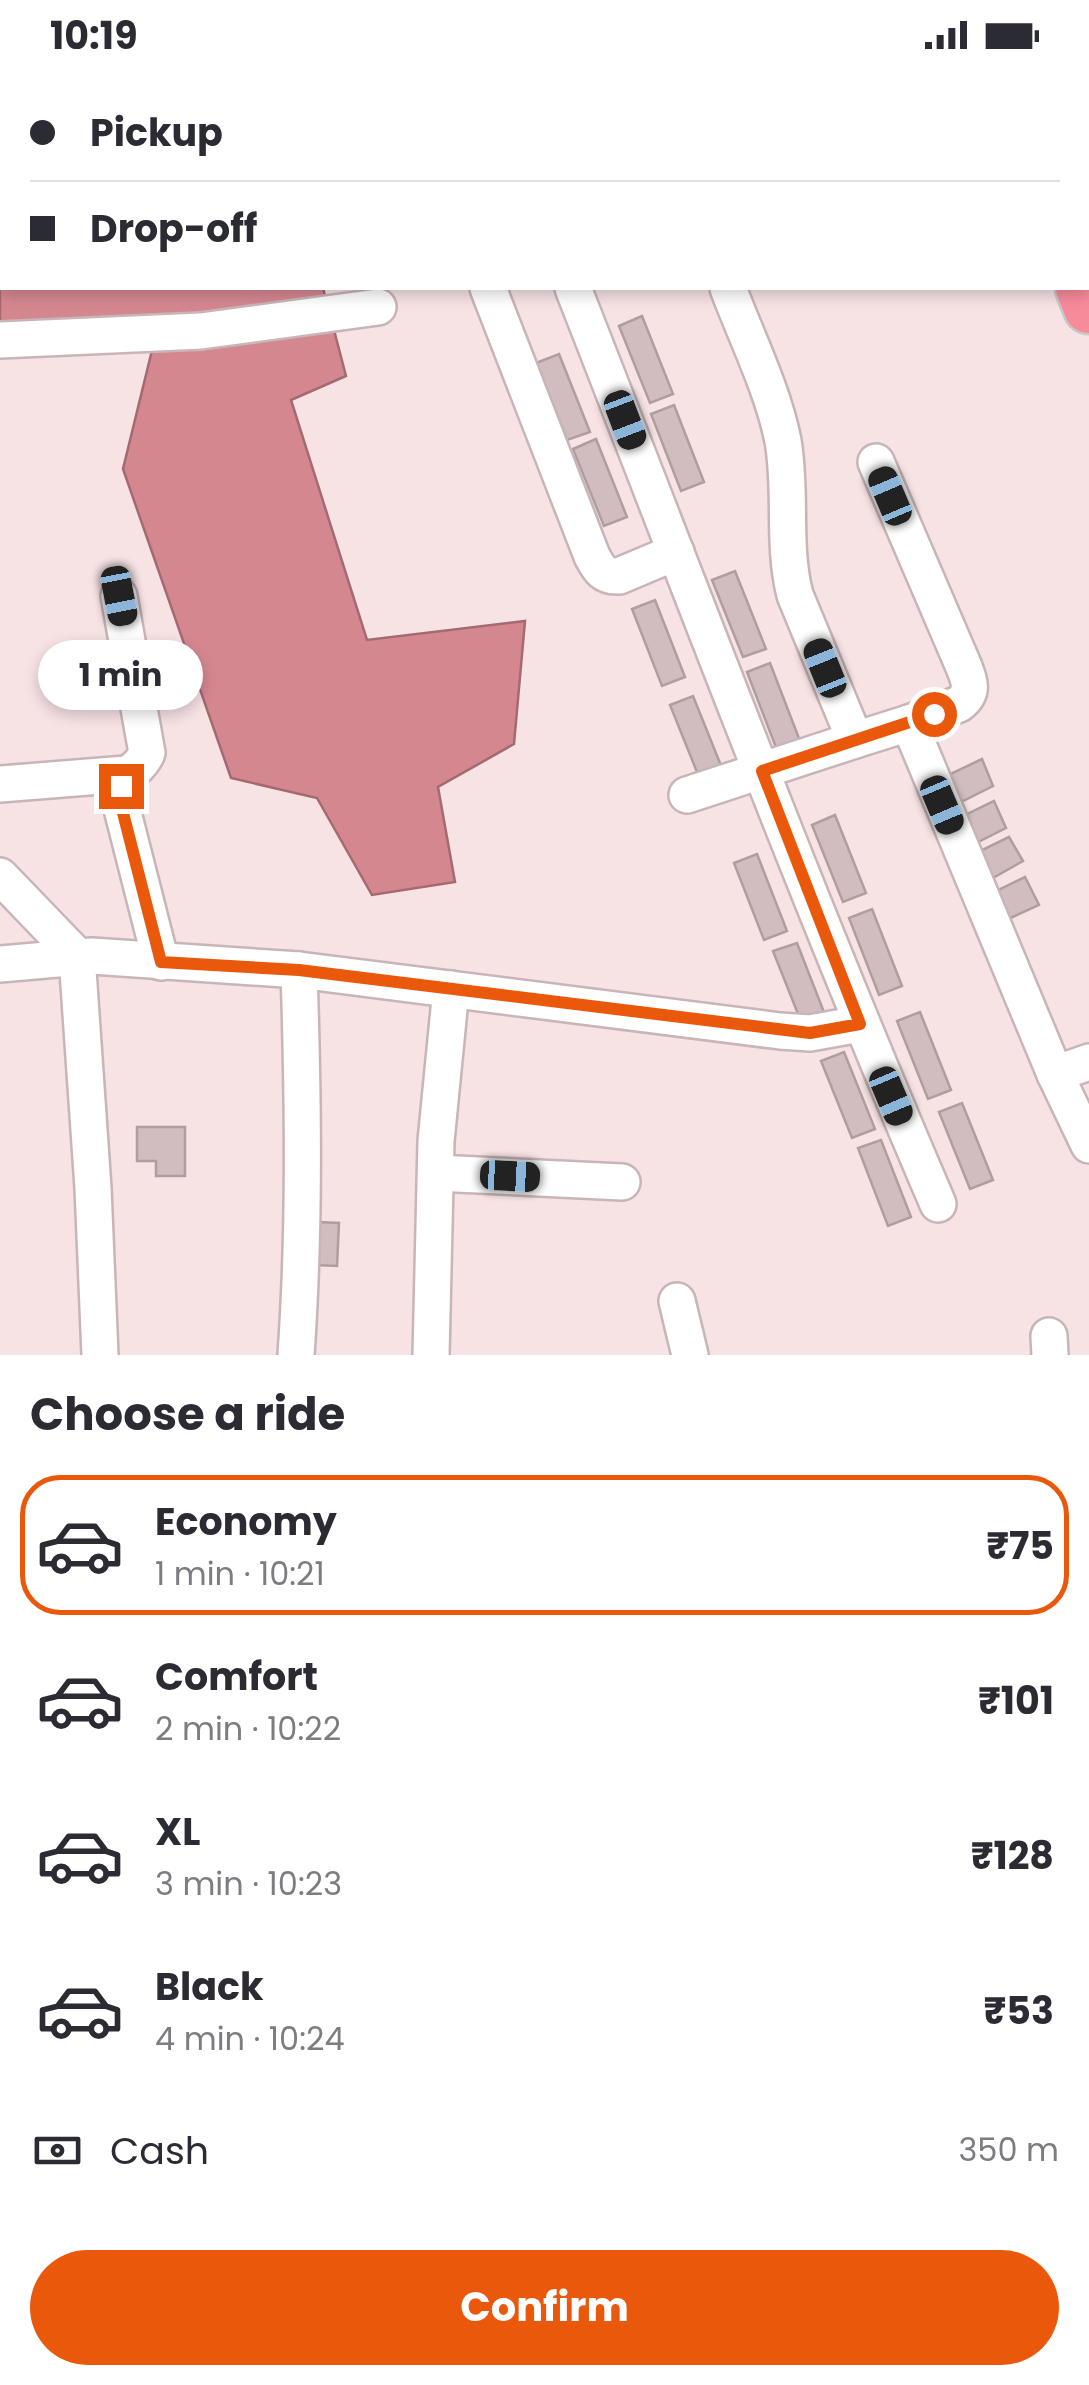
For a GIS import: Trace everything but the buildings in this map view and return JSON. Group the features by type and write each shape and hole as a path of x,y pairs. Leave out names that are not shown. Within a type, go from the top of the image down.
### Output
{"street":[{"path":"489,290 602,573 619,576 676,552"},
{"path":"574,290 860,1024 938,1204"},
{"path":"729,290 783,442 790,574 795,595 855,740"},
{"path":"0,340 201,331 378,307"},
{"path":"686,795 909,724 959,704 970,692 969,680 876,462"},
{"path":"0,784 126,774 144,761 148,753 119,596"},
{"path":"909,724 1055,1074 1089,1146"},
{"path":"126,774 120,801 161,962"},
{"path":"0,876 77,956 100,1355"},
{"path":"0,964 77,956 299,970 780,1031 810,1033 860,1024"},
{"path":"296,1355 301,1286 299,970"},
{"path":"431,1355 436,1140 452,989"},
{"path":"1055,1074 1089,1062"},
{"path":"436,1173 622,1182"},
{"path":"678,1301 690,1355"}],"shaded area":[{"path":"0,290 324,290 346,376 291,400 367,640 525,621 514,744 438,787 455,882 372,895 317,798 231,778 123,469 154,342 0,323"}],"route":[{"path":"121,786 120,801 161,962 299,970 810,1033 860,1024 762,771 934,714"}]}
